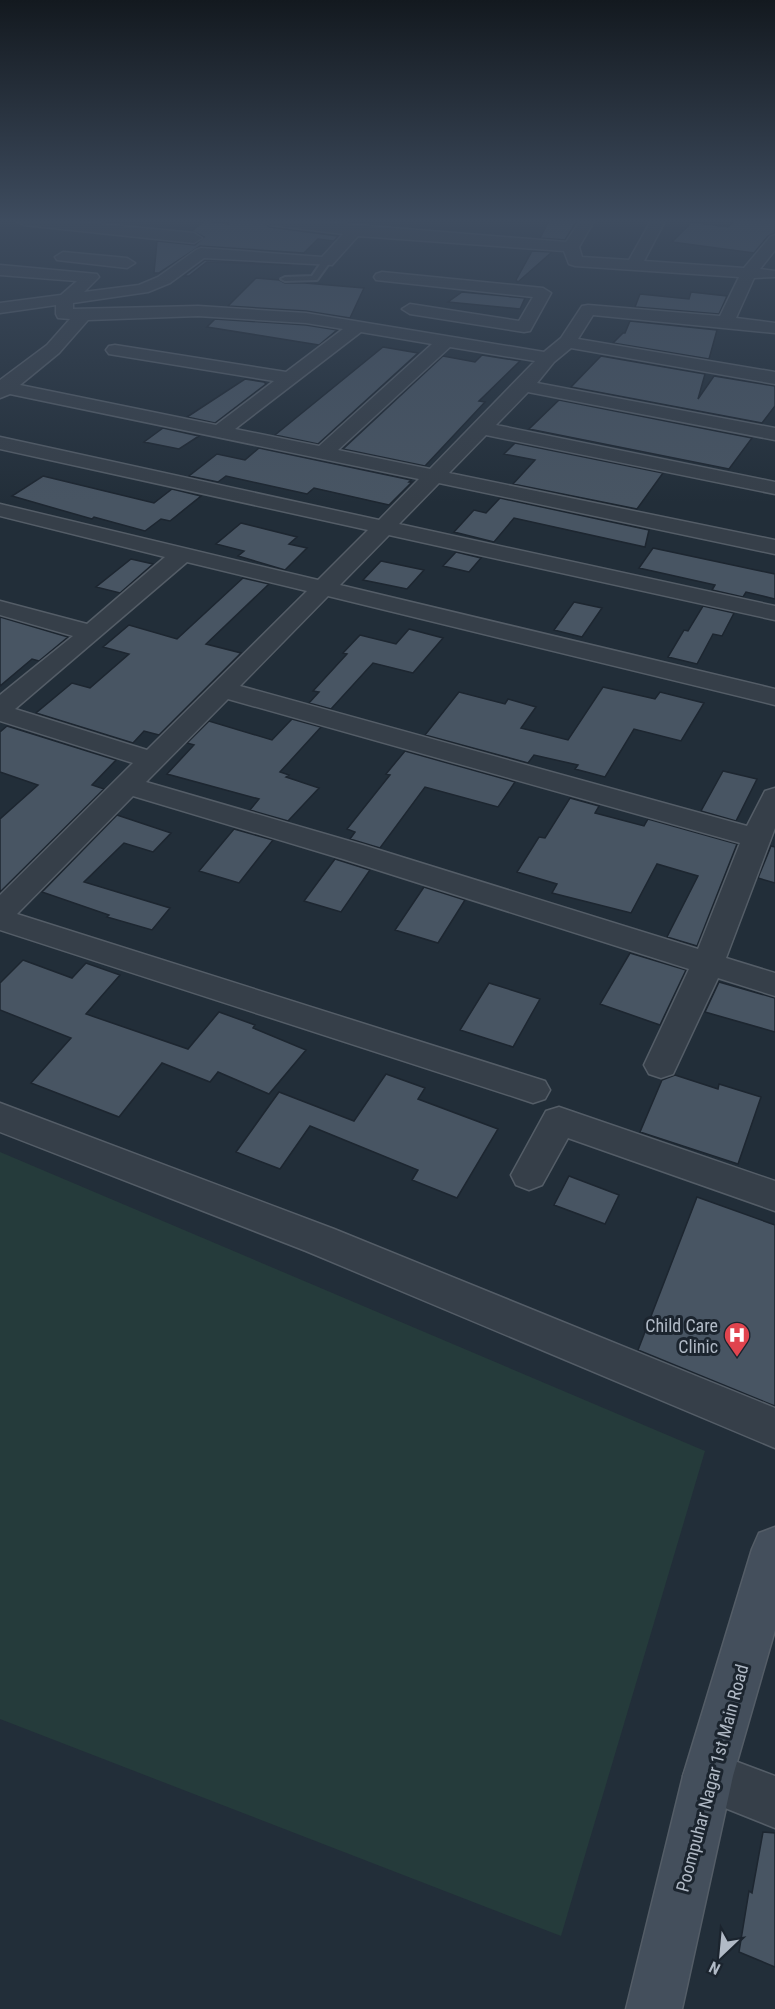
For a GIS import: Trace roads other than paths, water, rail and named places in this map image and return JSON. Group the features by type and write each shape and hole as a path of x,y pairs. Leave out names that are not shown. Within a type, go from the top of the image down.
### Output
{"main road":[{"name":"Poompuhar Nagar 1st Main Road","path":"654,2009 708,1776 775,1549"}],"street":[{"path":"78,315 90,315"},
{"path":"2,388 53,349 83,315"},
{"path":"256,315 306,318 548,358"},
{"path":"446,315 524,327 569,338 775,378"},
{"path":"524,327 531,315"},
{"path":"0,913 524,386 569,338 585,315"},
{"path":"653,315 775,328"},
{"path":"726,322 729,315"},
{"path":"220,431 358,326"},
{"path":"323,453 447,340"},
{"path":"115,350 290,378"},
{"path":"524,386 775,434"},
{"path":"2,388 220,431 775,547"},
{"path":"481,428 775,489"},
{"path":"0,443 775,613"},
{"path":"0,510 775,697"},
{"path":"0,708 181,555"},
{"path":"0,608 91,633"},
{"path":"222,689 756,838"},
{"path":"0,712 152,760"},
{"path":"127,785 353,852 775,985"},
{"path":"661,1065 708,964 756,838 775,797"},
{"path":"0,919 533,1090"},
{"path":"0,1117 320,1240 775,1428"},
{"path":"529,1175 559,1121 775,1196"},
{"path":"708,1776 775,1802"}],"place":[{"name":"Child Care Clinic","path":"737,1358"}]}
